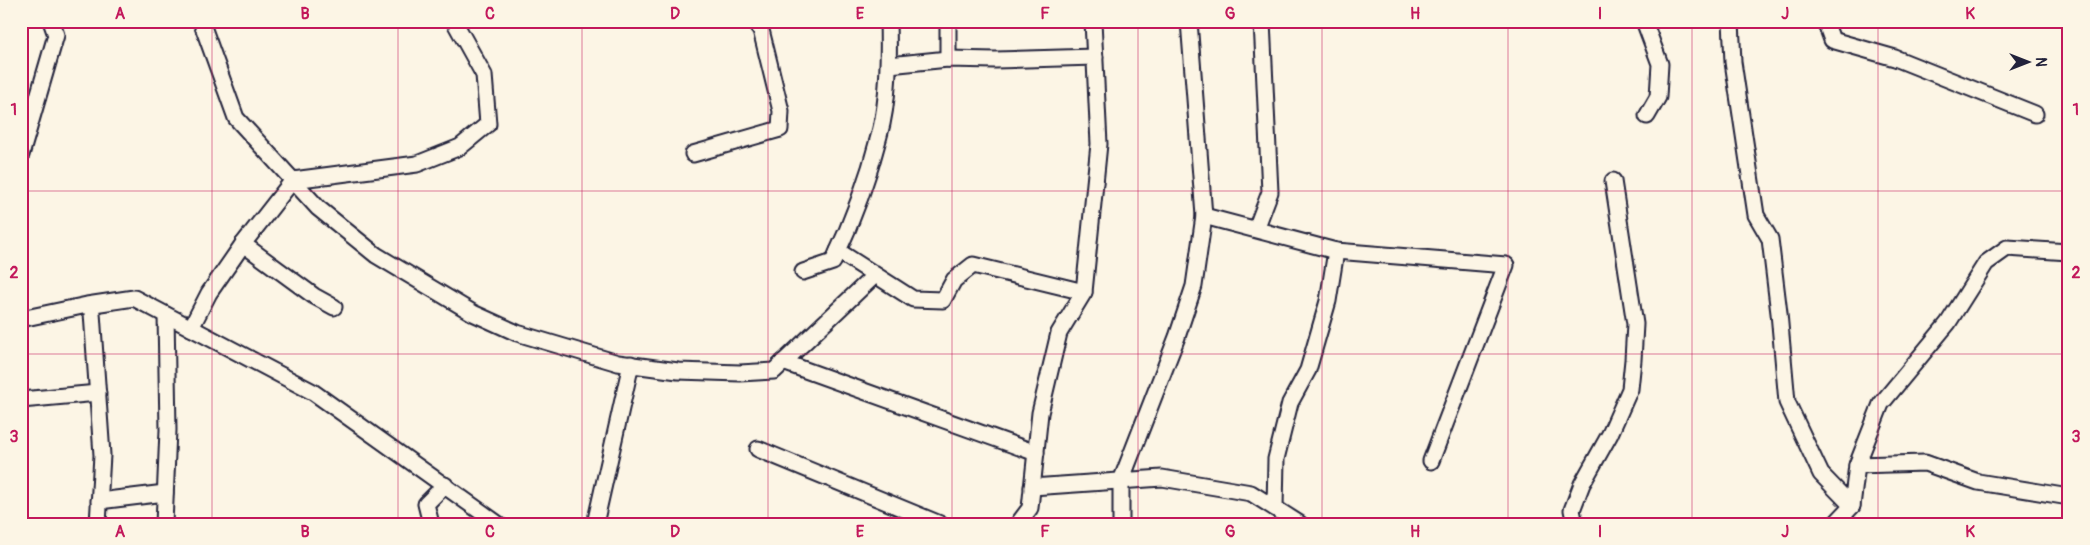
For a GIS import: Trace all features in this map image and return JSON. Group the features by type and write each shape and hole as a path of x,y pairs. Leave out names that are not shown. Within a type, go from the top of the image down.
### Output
{"street":[{"path":"21,155 56,35 51,21"},
{"path":"201,21 236,118 318,208 376,255 473,313 517,333 618,362 678,371 740,373 774,371 876,275"},
{"path":"191,328 209,293 243,244 293,180 417,164 460,147 488,124 484,75 454,21"},
{"path":"693,154 780,130 781,111 761,30 754,21"},
{"path":"803,272 833,262 849,227 880,134 889,65 888,21"},
{"path":"948,21 948,59"},
{"path":"1018,524 1030,508 1040,413 1059,333 1084,292 1099,144 1093,21"},
{"path":"1121,524 1121,481 1177,336 1194,286 1204,216 1189,21"},
{"path":"1256,230 1270,192 1262,21"},
{"path":"1644,21 1660,64 1658,97 1647,116"},
{"path":"1731,21 1733,62 1756,214 1770,239 1787,402 1821,474 1852,506"},
{"path":"1825,21 1832,40 1895,58 2035,114"},
{"path":"889,65 948,59 995,60 1095,57"},
{"path":"1575,524 1572,510 1582,484 1610,434 1630,389 1635,324 1613,181"},
{"path":"1204,216 1336,251 1506,265 1431,461"},
{"path":"243,244 314,296 334,307"},
{"path":"1835,524 1852,506 1857,465 1881,404 1948,323 1986,263 2007,248 2069,252"},
{"path":"838,251 913,299 943,300 954,280 973,264 1084,292"},
{"path":"1275,508 1276,460 1290,403 1308,370 1328,301 1336,251"},
{"path":"21,319 87,305 134,298 313,392 498,524"},
{"path":"92,313 102,455 98,524"},
{"path":"164,524 168,430 166,315"},
{"path":"783,362 1036,453"},
{"path":"596,524 631,364"},
{"path":"21,400 98,393"},
{"path":"758,449 940,524"},
{"path":"1857,465 1925,463 1978,482 2069,497"},
{"path":"1032,487 1162,478 1251,492 1300,524"},
{"path":"431,524 426,504 445,486"},
{"path":"100,501 165,492"}]}
